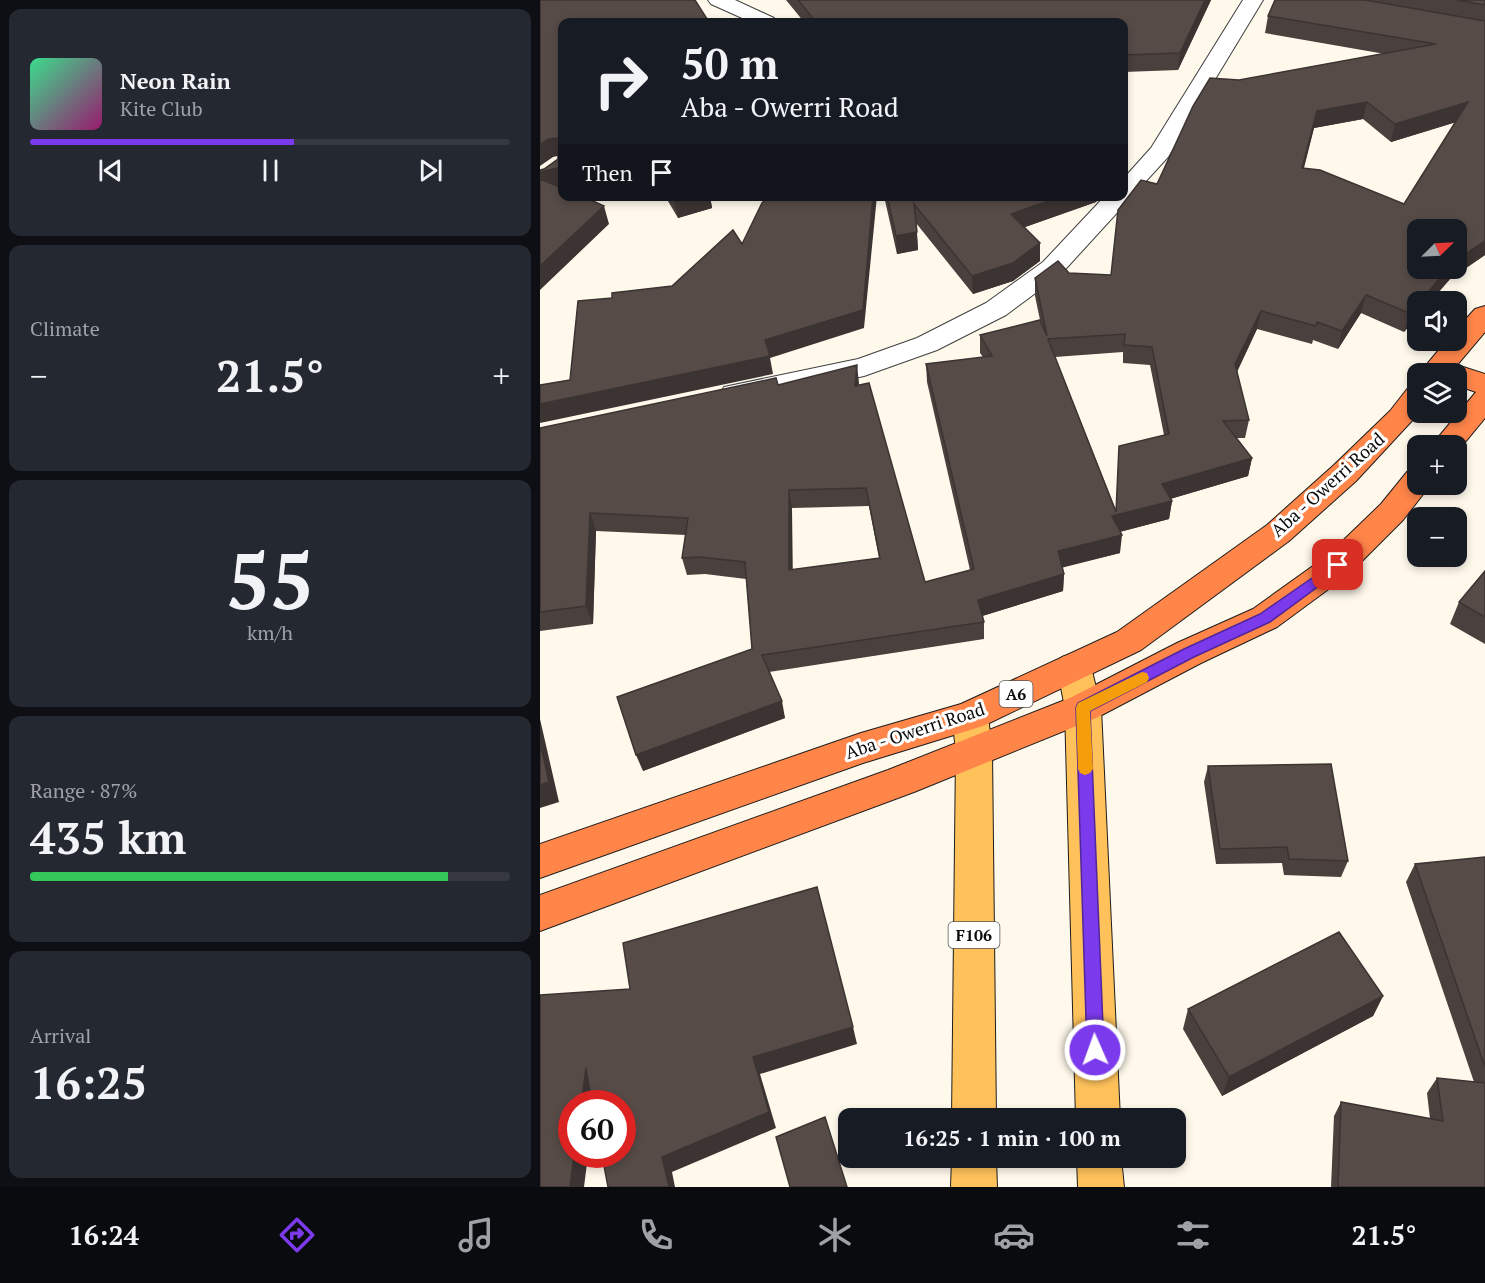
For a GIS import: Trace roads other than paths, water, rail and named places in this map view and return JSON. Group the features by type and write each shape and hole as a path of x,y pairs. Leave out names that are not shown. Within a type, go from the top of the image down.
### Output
{"highway":[{"path":"1451,363 1485,315"},
{"path":"1467,379 1485,385"},
{"path":"1455,435 1485,399"},
{"name":"Aba - Owerri Road","path":"540,913 902,781 1074,667 1130,641 1278,533 1361,458 1407,409"},
{"name":"Aba - Owerri Road","path":"540,861 861,748 972,734 1083,708 1189,653 1265,618 1338,565 1392,512 1407,494"}],"main road":[{"path":"1074,667 1083,708 1098,1108"},
{"name":"F106","path":"972,734 974,1108"},
{"path":"974,1168 974,1187"},
{"path":"1100,1168 1101,1187"}],"street":[{"path":"718,0 758,18"},
{"path":"1129,179 1160,153 1253,0"},
{"path":"703,400 864,367 927,344 996,309 1052,268 1114,201"}]}
